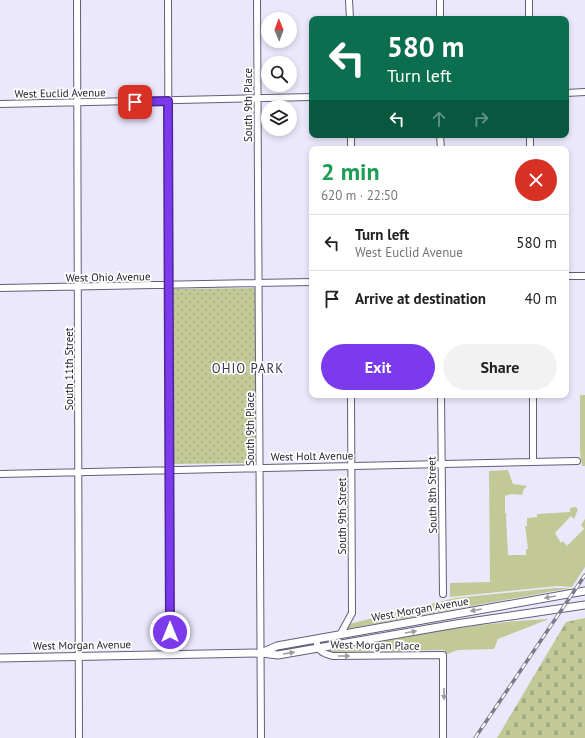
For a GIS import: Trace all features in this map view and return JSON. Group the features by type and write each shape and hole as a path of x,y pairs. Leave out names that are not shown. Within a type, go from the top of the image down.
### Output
{"street":[{"name":"South 11th Street","path":"77,0 79,738"},
{"path":"168,0 170,655"},
{"name":"South 9th Place","path":"257,0 260,284 261,738"},
{"path":"349,0 350,16"},
{"path":"440,0 440,16"},
{"path":"530,0 530,16"},
{"path":"569,93 585,92"},
{"name":"West Euclid Avenue","path":"0,104 309,97"},
{"path":"569,276 585,276"},
{"name":"West Ohio Avenue","path":"0,288 78,288 309,282"},
{"name":"South 9th Street","path":"340,635 352,613 351,398"},
{"name":"South 8th Street","path":"441,398 443,594"},
{"path":"533,398 533,462"},
{"name":"West Holt Avenue","path":"0,474 577,461"},
{"name":"West Morgan Avenue","path":"261,654 277,646 585,591"},
{"name":"West Morgan Avenue","path":"0,658 278,655 456,624 583,607"},
{"name":"West Morgan Place","path":"316,639 317,649 322,654 333,656 443,655 443,738"}],"green space":[{"path":"255,288 255,463 173,464 172,289"},
{"path":"580,395 585,395 585,466 582,466 580,452"},
{"path":"508,470 513,484 527,486 522,495 511,494 505,496 508,555 526,555 526,549 528,549 525,526 527,526 527,518 537,517 537,514 570,512 570,508 575,507 578,509 574,519 571,516 555,533 561,543 563,541 567,546 584,529 581,525 585,519 585,567 572,587 557,586 450,597 450,583 490,582 489,471"},
{"path":"555,588 571,588 346,629 349,624 455,598"},
{"path":"585,618 585,738 497,738 566,622"},
{"path":"549,619 498,639 494,649 458,650 447,654 444,650 332,652 332,650 440,631 494,623"}],"railway":[{"path":"475,738 585,575"}],"district":[{"name":"OHIO PARK","path":"248,368"}],"route":[{"path":"135,102 168,101 170,632"}]}
